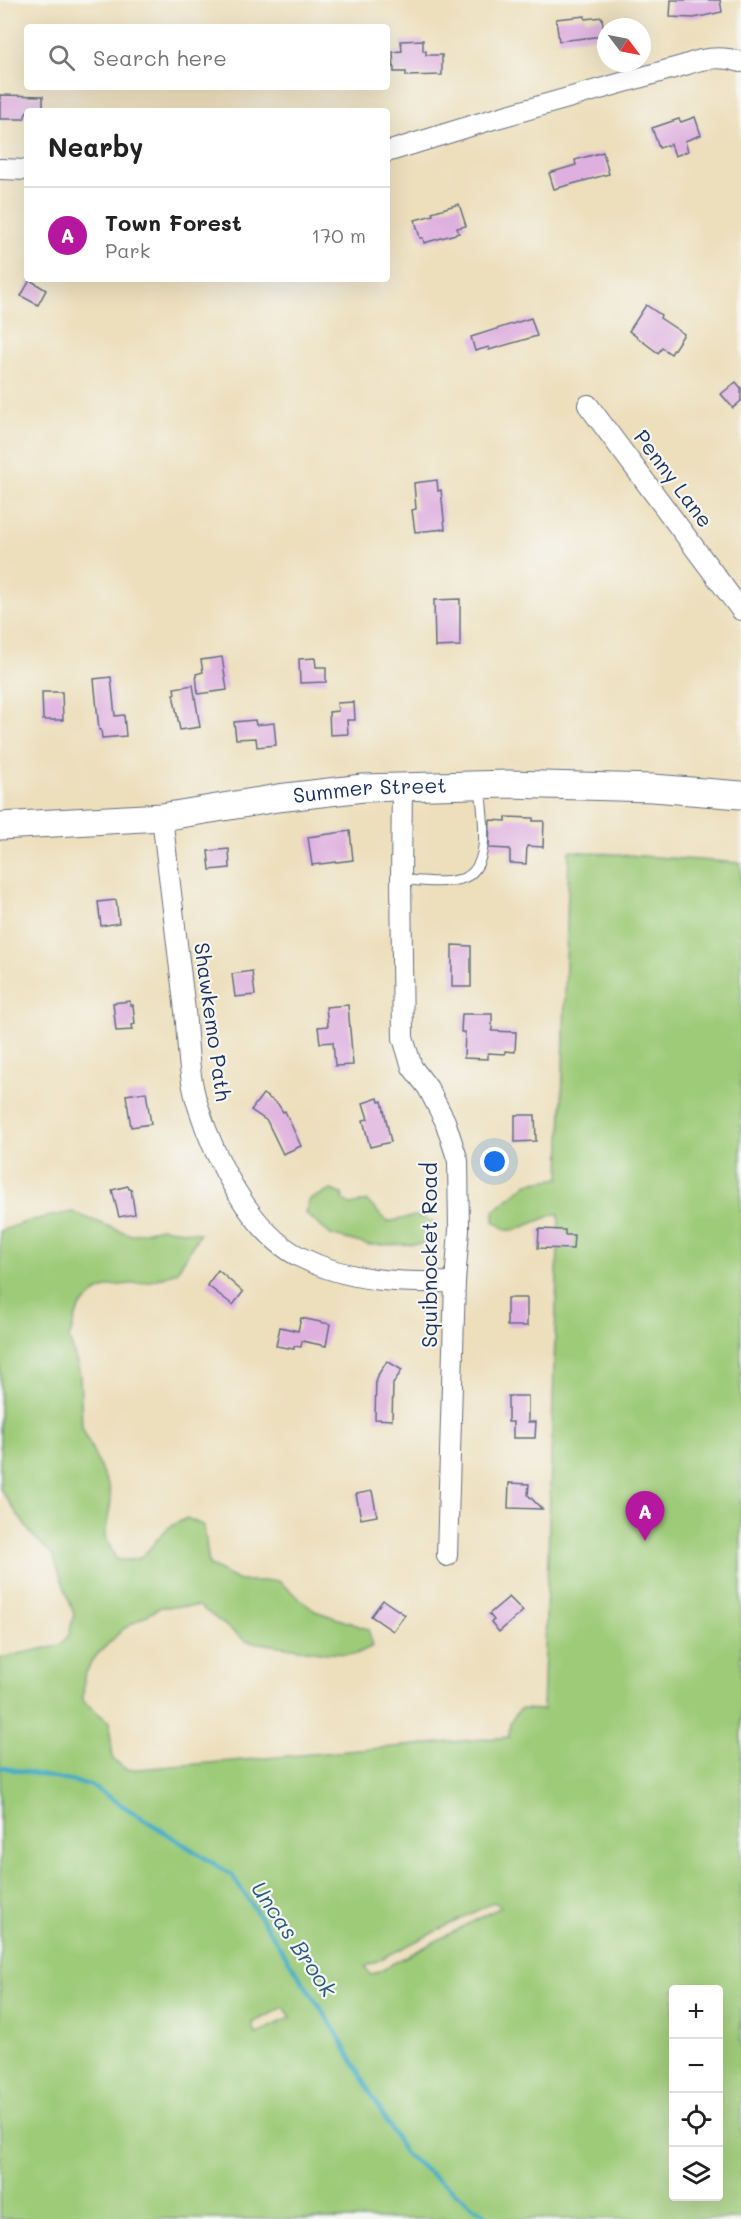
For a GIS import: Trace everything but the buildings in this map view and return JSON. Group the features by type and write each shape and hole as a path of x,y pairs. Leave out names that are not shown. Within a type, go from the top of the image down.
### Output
{"main road":[{"name":"Summer Street","path":"0,826 162,817 278,798 402,786 480,784 653,788 741,795"}],"street":[{"path":"390,151 698,60 731,58 741,62"},
{"path":"0,169 24,170"},
{"name":"Penny Lane","path":"588,405 741,610"},
{"name":"Squibnocket Road","path":"402,786 403,1038 412,1067 428,1088 445,1121 458,1161 459,1230 455,1282 452,1423 446,1528 447,1556"},
{"name":"Shawkemo Path","path":"162,817 197,1104 216,1153 246,1208 272,1236 297,1256 332,1271 368,1279 404,1283 455,1282"}],"lane":[{"path":"401,879 424,881 461,879 478,867 483,852 480,784"}],"green space":[{"path":"569,851 741,863 741,2219 0,2219 0,1658 60,1645 69,1635 74,1614 53,1555 31,1534 0,1489 0,1231 32,1220 72,1212 131,1235 161,1228 200,1233 177,1272 149,1282 110,1286 95,1293 79,1308 69,1338 80,1374 82,1427 109,1487 111,1501 105,1536 116,1559 134,1559 145,1553 168,1528 187,1518 204,1526 209,1565 239,1581 278,1581 315,1611 368,1629 373,1646 356,1654 327,1653 246,1641 199,1606 161,1607 123,1629 93,1659 84,1677 83,1701 109,1722 113,1759 127,1770 509,1737 510,1722 520,1709 543,1710 559,1214 516,1230 506,1230 494,1221 494,1211 528,1183 560,1178","holes":["494,1902 501,1907 371,1975 365,1967","284,2007 291,2017 255,2035 252,2023"]},
{"path":"331,1190 342,1194 344,1200 351,1205 367,1201 387,1222 416,1216 434,1222 429,1244 368,1245 331,1235 305,1213 310,1199"}],"waterway":[{"name":"Uncas Brook","path":"0,1767 90,1785 232,1875 335,2030 405,2154 490,2219"}],"place":[{"name":"Town Forest","path":"645,1541"}]}
